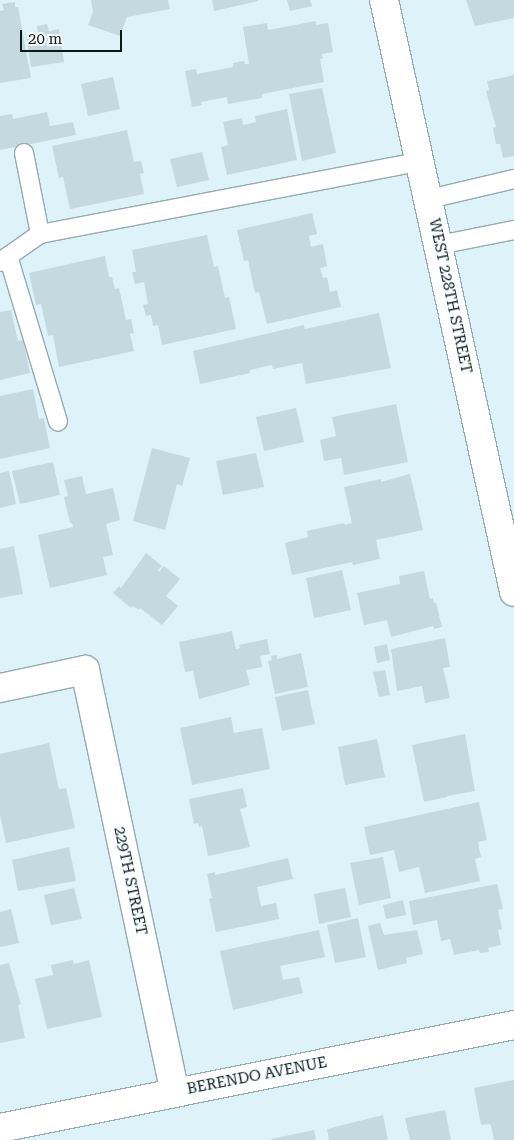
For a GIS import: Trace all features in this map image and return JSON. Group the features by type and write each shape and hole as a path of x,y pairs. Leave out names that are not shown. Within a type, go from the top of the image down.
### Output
{"street":[{"name":"WEST 228TH STREET","path":"384,0 421,161 514,592"},
{"name":"229TH STREET","path":"0,688 85,670 175,1093"},
{"name":"BERENDO AVENUE","path":"0,1128 514,1025"}],"lane":[{"path":"24,153 40,234"},
{"path":"58,422 4,259 40,234 421,161"},
{"path":"429,199 514,179"},
{"path":"439,245 514,230"}],"building":[{"path":"91,0 168,0 170,9 127,17 120,36 88,25 93,12"},
{"path":"212,0 258,0 258,1 214,11"},
{"path":"287,0 310,0 312,6 290,11"},
{"path":"466,0 514,0 514,18 475,26"},
{"path":"15,2 15,7 18,7 31,78 0,83 0,11 4,10 2,4"},
{"path":"316,21 316,25 328,23 333,52 322,54 323,58 320,59 324,82 262,94 262,98 228,104 227,97 201,102 202,105 192,107 185,71 196,69 197,74 233,67 233,63 244,61 245,64 249,64 243,27 267,23 268,30"},
{"path":"47,24 49,31 59,29 64,62 31,67 26,35 38,33 37,26"},
{"path":"514,75 514,156 503,158 500,144 496,144 493,128 496,127 486,91 489,90 487,81"},
{"path":"113,77 120,109 88,116 81,84"},
{"path":"322,88 336,153 302,161 289,94"},
{"path":"287,109 297,160 227,175 221,147 228,145 223,122 242,118 243,125 256,122 255,116"},
{"path":"47,112 50,126 73,122 76,135 0,150 0,116 12,114 13,119"},
{"path":"127,130 134,162 141,161 144,173 140,174 144,194 70,209 63,177 59,178 52,146"},
{"path":"202,152 209,180 177,187 170,159"},
{"path":"312,213 317,234 309,236 311,247 323,244 327,266 320,268 323,278 327,277 330,292 337,290 341,307 267,324 259,292 255,293 248,260 244,261 237,230"},
{"path":"207,235 214,267 218,266 225,298 229,297 236,329 162,345 158,325 153,326 151,315 146,316 143,305 148,304 144,282 135,284 132,272 136,272 132,250"},
{"path":"105,256 109,277 112,277 115,289 119,288 126,320 131,319 134,333 130,334 134,351 59,367 53,335 48,336 41,304 36,305 29,273"},
{"path":"11,310 18,341 23,340 30,373 0,380 0,312"},
{"path":"379,313 391,368 306,384 302,363 273,369 272,365 250,370 250,373 200,384 193,351 304,325 305,329"},
{"path":"33,389 39,419 44,418 50,448 0,459 0,396"},
{"path":"396,404 408,462 344,475 341,458 324,461 320,440 336,436 332,417"},
{"path":"296,408 304,442 264,451 256,417"},
{"path":"152,448 190,458 182,486 177,484 165,530 133,521"},
{"path":"256,453 264,487 223,495 216,461"},
{"path":"53,462 60,495 20,504 12,471"},
{"path":"9,471 16,504 0,508 0,473"},
{"path":"410,474 423,530 376,540 380,559 353,565 352,562 292,575 285,543 308,537 307,531 352,523 344,487 381,479 381,482"},
{"path":"82,476 86,494 113,488 120,520 106,524 113,555 103,557 107,575 50,588 38,535 73,527 72,523 70,523 64,497 68,496 64,480"},
{"path":"14,546 23,594 0,598 0,549"},
{"path":"146,553 162,566 158,570 159,572 164,566 180,579 166,596 178,606 162,625 140,608 139,610 133,606 131,608 113,593 119,586 121,588"},
{"path":"342,570 351,610 314,618 306,578"},
{"path":"424,571 430,599 433,598 434,603 436,603 442,627 434,629 433,626 391,637 387,620 364,625 357,593 400,584 399,576"},
{"path":"232,631 236,649 240,648 239,645 267,639 270,654 260,656 262,667 246,670 250,685 199,699 193,671 185,672 179,642"},
{"path":"445,638 450,667 443,668 450,698 425,703 422,686 397,691 391,649"},
{"path":"387,644 390,660 377,663 374,647"},
{"path":"301,653 308,687 275,694 268,661 272,660 271,656 277,655 277,659"},
{"path":"385,670 390,695 379,697 373,672"},
{"path":"308,690 315,724 282,731 275,697"},
{"path":"231,717 234,733 262,728 270,769 192,785 180,728"},
{"path":"465,734 475,791 424,802 412,745"},
{"path":"377,739 385,777 345,785 338,747"},
{"path":"49,743 59,789 66,788 75,828 6,843 0,815 0,754"},
{"path":"243,788 247,807 240,809 250,847 208,856 202,826 199,827 198,823 194,824 189,799"},
{"path":"479,802 487,840 478,842 481,857 475,859 480,881 425,893 419,867 399,872 394,850 370,855 364,827"},
{"path":"69,847 76,881 18,891 12,860"},
{"path":"383,857 391,898 359,905 350,863"},
{"path":"288,858 293,879 257,887 261,906 276,903 279,919 216,932 209,899 212,898 207,874 215,872 215,875"},
{"path":"497,884 503,909 498,910 502,929 498,930 501,945 488,948 489,952 480,953 479,950 454,955 450,939 441,941 437,920 413,925 409,901"},
{"path":"74,888 82,919 51,925 44,895"},
{"path":"345,888 351,917 319,924 314,894"},
{"path":"403,900 406,915 386,919 383,905"},
{"path":"11,909 19,943 0,947 0,912"},
{"path":"358,918 366,957 335,963 327,925"},
{"path":"380,923 384,935 417,930 423,954 406,958 407,963 378,970 368,926"},
{"path":"319,930 325,957 280,966 283,980 299,977 303,993 233,1010 220,951"},
{"path":"73,960 74,964 89,960 102,1017 47,1029 35,979 53,975 51,965"},
{"path":"9,963 21,1004 18,1005 25,1038 0,1043 0,965"},
{"path":"514,1080 514,1140 494,1140 491,1126 489,1124 481,1125 474,1088"},
{"path":"445,1110 451,1140 410,1140 405,1118"},
{"path":"383,1115 388,1140 329,1140 327,1129"},
{"path":"314,1130 316,1140 271,1140 271,1139"}]}
